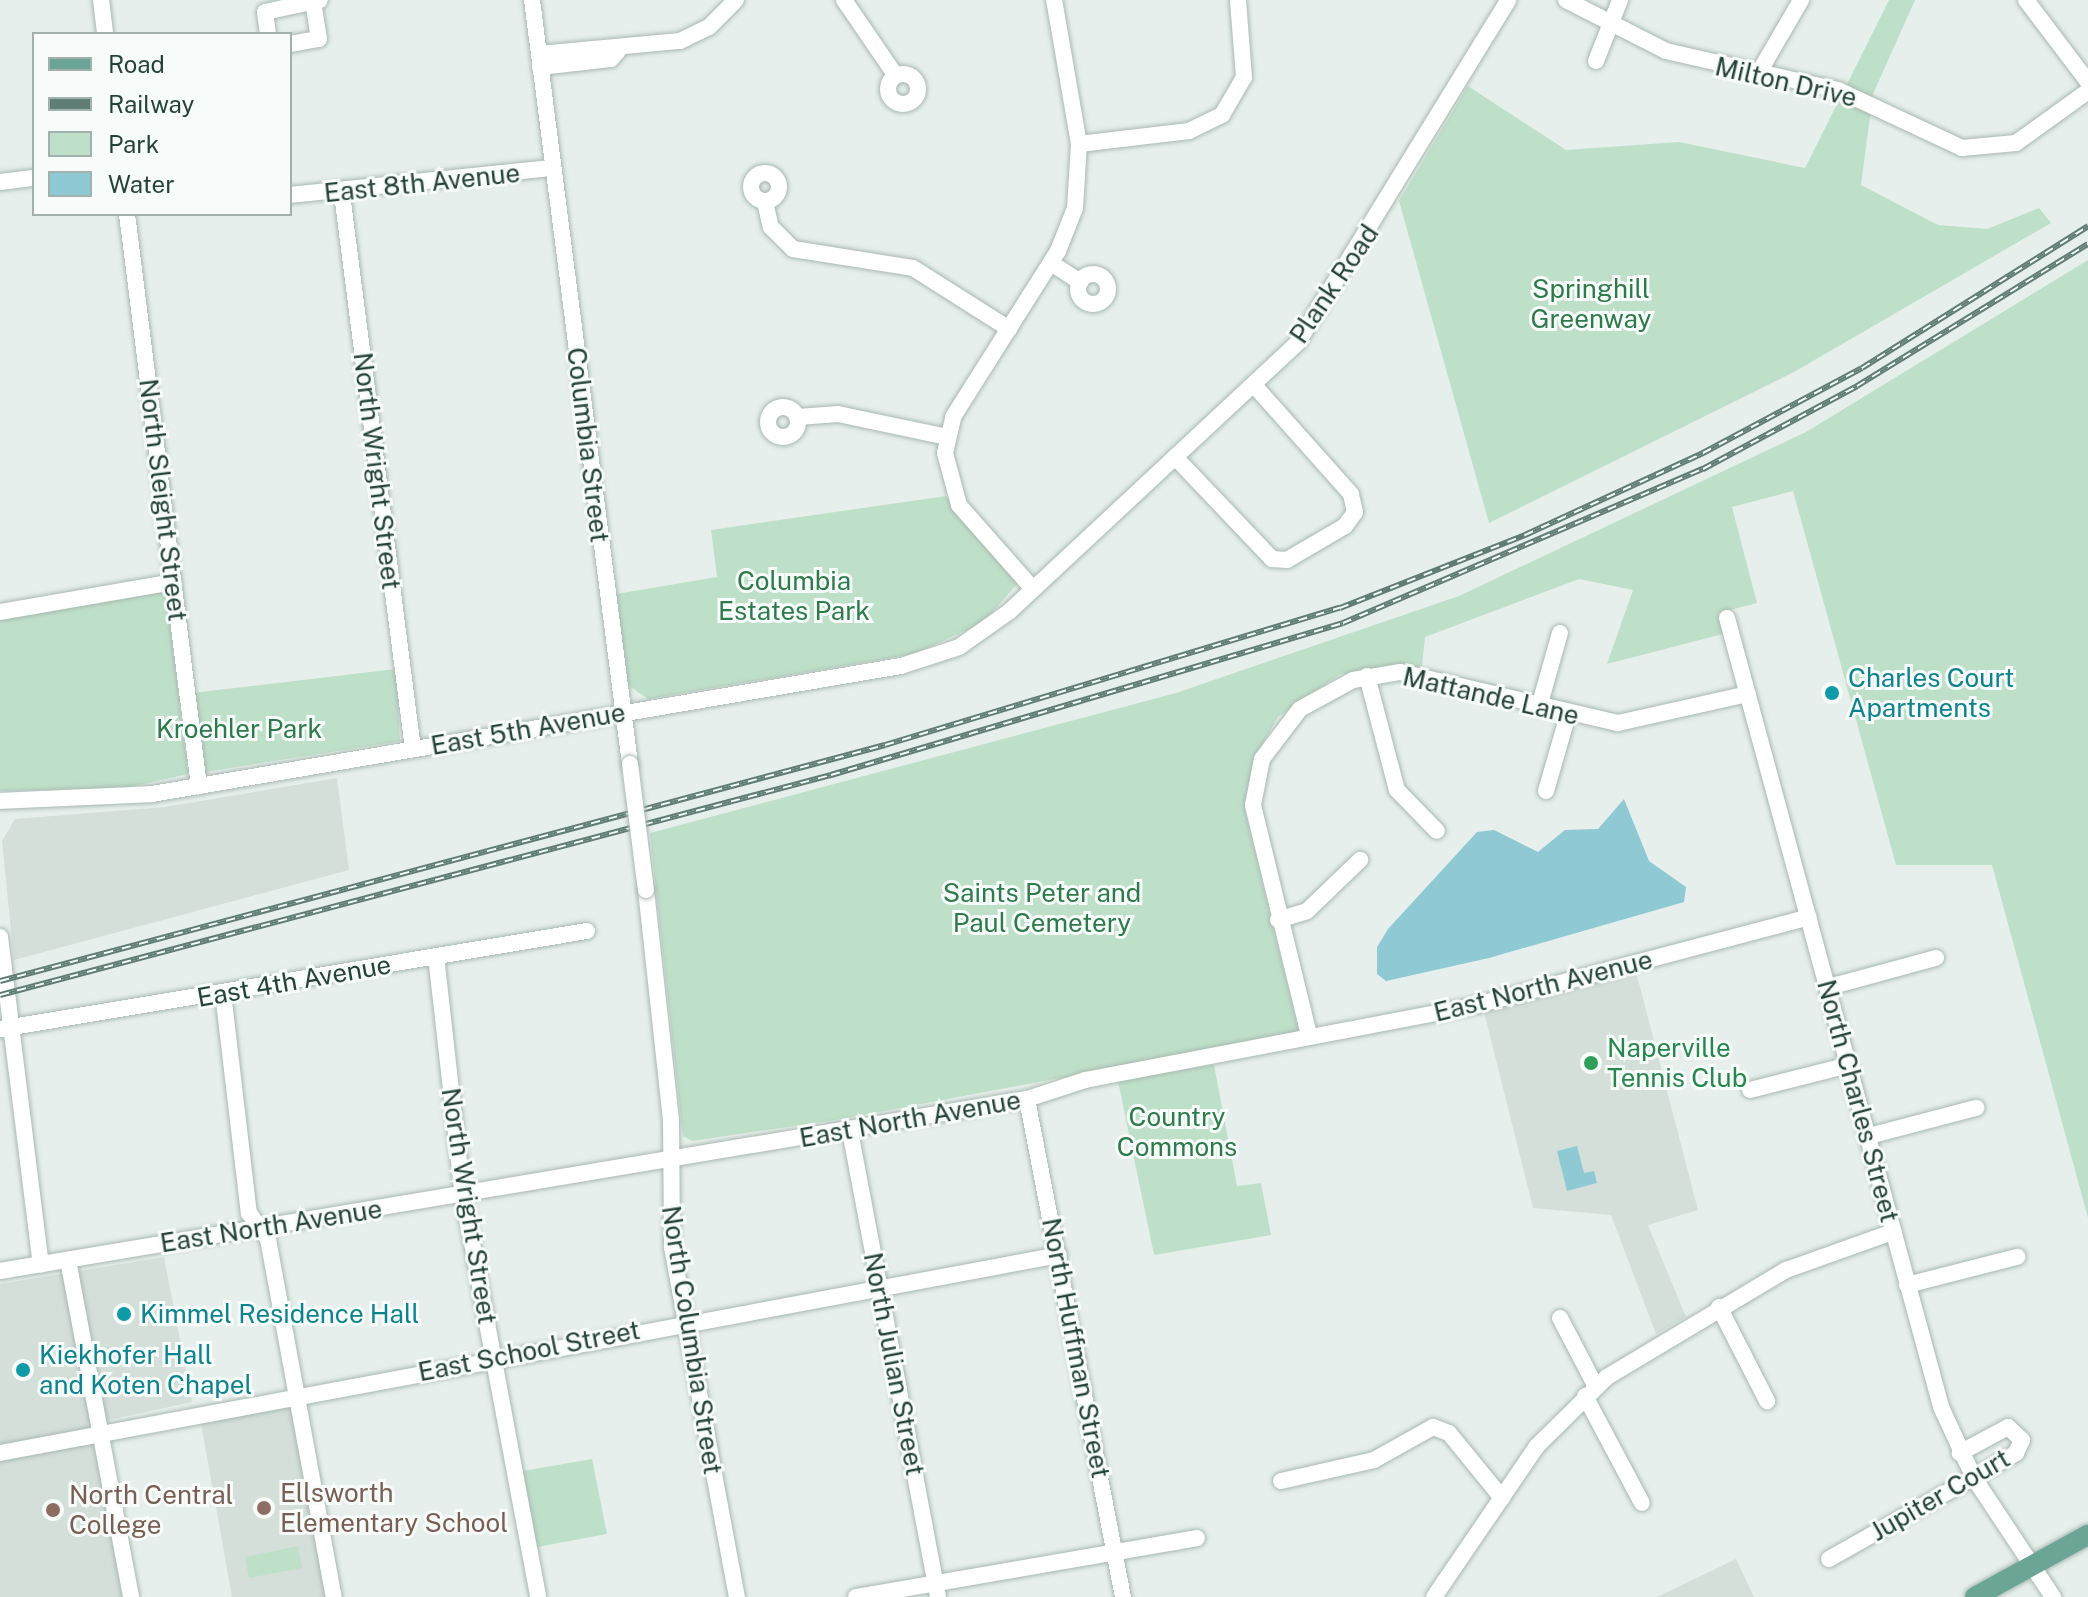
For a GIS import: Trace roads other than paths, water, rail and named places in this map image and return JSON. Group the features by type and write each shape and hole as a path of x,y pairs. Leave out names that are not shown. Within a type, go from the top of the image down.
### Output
{"main road":[{"path":"1975,1597 2088,1535"}],"street":[{"path":"101,0 105,32"},
{"name":"Columbia Street","path":"532,0 646,890"},
{"path":"540,60 618,51 691,37 736,0"},
{"path":"844,0 896,76"},
{"path":"1033,589 954,497 947,437 1051,263 1075,208 1079,144 1054,0"},
{"path":"1079,144 1189,131 1222,115 1244,77 1238,0"},
{"name":"Plank Road","path":"1033,589 1254,385 1319,316 1508,0"},
{"name":"Milton Drive","path":"1566,0 1666,51 1838,90 1976,150 2016,143 2088,91"},
{"path":"1596,61 1607,23 1620,0"},
{"path":"1758,74 1801,0"},
{"path":"2026,0 2088,82"},
{"path":"268,32 265,12 316,1 319,39 292,44"},
{"name":"East 8th Avenue","path":"292,195 342,194 553,168"},
{"path":"0,182 32,178"},
{"name":"North Wright Street","path":"342,194 413,749"},
{"path":"765,202 771,227 793,249 913,268 1009,329"},
{"name":"North Sleight Street","path":"127,216 199,786"},
{"path":"1051,263 1080,282"},
{"path":"1175,457 1272,559 1287,560 1352,521 1351,494 1254,385"},
{"path":"798,417 838,414 947,437"},
{"path":"0,612 173,582"},
{"name":"East 5th Avenue","path":"0,801 85,801 199,786 923,661 984,632 1033,589"},
{"name":"North Charles Street","path":"1727,618 1907,1285 1960,1453 2053,1597"},
{"path":"1539,707 1560,633"},
{"path":"1367,676 1397,790 1437,831"},
{"name":"Mattande Lane","path":"1309,1035 1253,819 1262,759 1300,709 1367,676 1423,676 1568,715 1642,720 1748,694"},
{"path":"1546,791 1568,715"},
{"path":"1278,920 1307,911 1360,860"},
{"name":"North Columbia Street","path":"646,890 672,1160 671,1235 737,1597"},
{"name":"East North Avenue","path":"0,1271 1027,1099 1309,1035 1477,1005 1809,917"},
{"name":"East 4th Avenue","path":"5,1028 587,931"},
{"path":"0,937 5,1028 41,1264"},
{"name":"North Wright Street","path":"436,956 463,1195 538,1597"},
{"path":"1829,987 1936,958"},
{"path":"223,993 249,1213 268,1239 334,1597"},
{"path":"1750,1090 1849,1065"},
{"name":"North Huffman Street","path":"1027,1099 1123,1597"},
{"path":"1869,1136 1976,1108"},
{"name":"North Julian Street","path":"850,1131 936,1590"},
{"path":"1434,1597 1502,1498 1590,1391 1719,1307 1822,1252 1893,1232"},
{"name":"East School Street","path":"0,1453 685,1320 1059,1255"},
{"path":"1907,1285 2017,1257"},
{"path":"68,1260 131,1597"},
{"path":"1719,1307 1767,1401"},
{"path":"1560,1318 1642,1503"},
{"path":"1281,1481 1374,1460 1433,1427 1449,1433 1502,1498"},
{"name":"Jupiter Court","path":"1829,1559 2016,1453 2020,1434 2008,1427 1960,1453"},
{"path":"856,1597 936,1590 1197,1538"}],"water":[{"path":"1624,799 1649,861 1686,887 1684,902 1489,958 1386,981 1377,974 1377,947 1388,929 1477,832 1494,830 1538,852 1565,830 1598,829"},
{"path":"1577,1146 1584,1173 1594,1171 1597,1183 1567,1191 1557,1151"}],"railway":[{"path":"0,981 885,745 1340,608 1525,535 1703,453 1862,368 2088,226"},
{"path":"0,995 831,775 1343,623 1703,469 1857,386 2088,244"}],"place":[{"name":"Charles Court Apartments","path":"1832,693"},
{"name":"Naperville Tennis Club","path":"1591,1063"},
{"name":"Kimmel Residence Hall","path":"124,1314"},
{"name":"Kiekhofer Hall and Koten Chapel","path":"23,1370"},
{"name":"Ellsworth Elementary School","path":"264,1508"},
{"name":"North Central College","path":"53,1510"}],"park label":[{"name":"Springhill Greenway","path":"1591,304"},
{"name":"Columbia Estates Park","path":"794,596"},
{"name":"Kroehler Park","path":"239,729"},
{"name":"Saints Peter and Paul Cemetery","path":"1042,908"},
{"name":"Country Commons","path":"1177,1132"}]}
